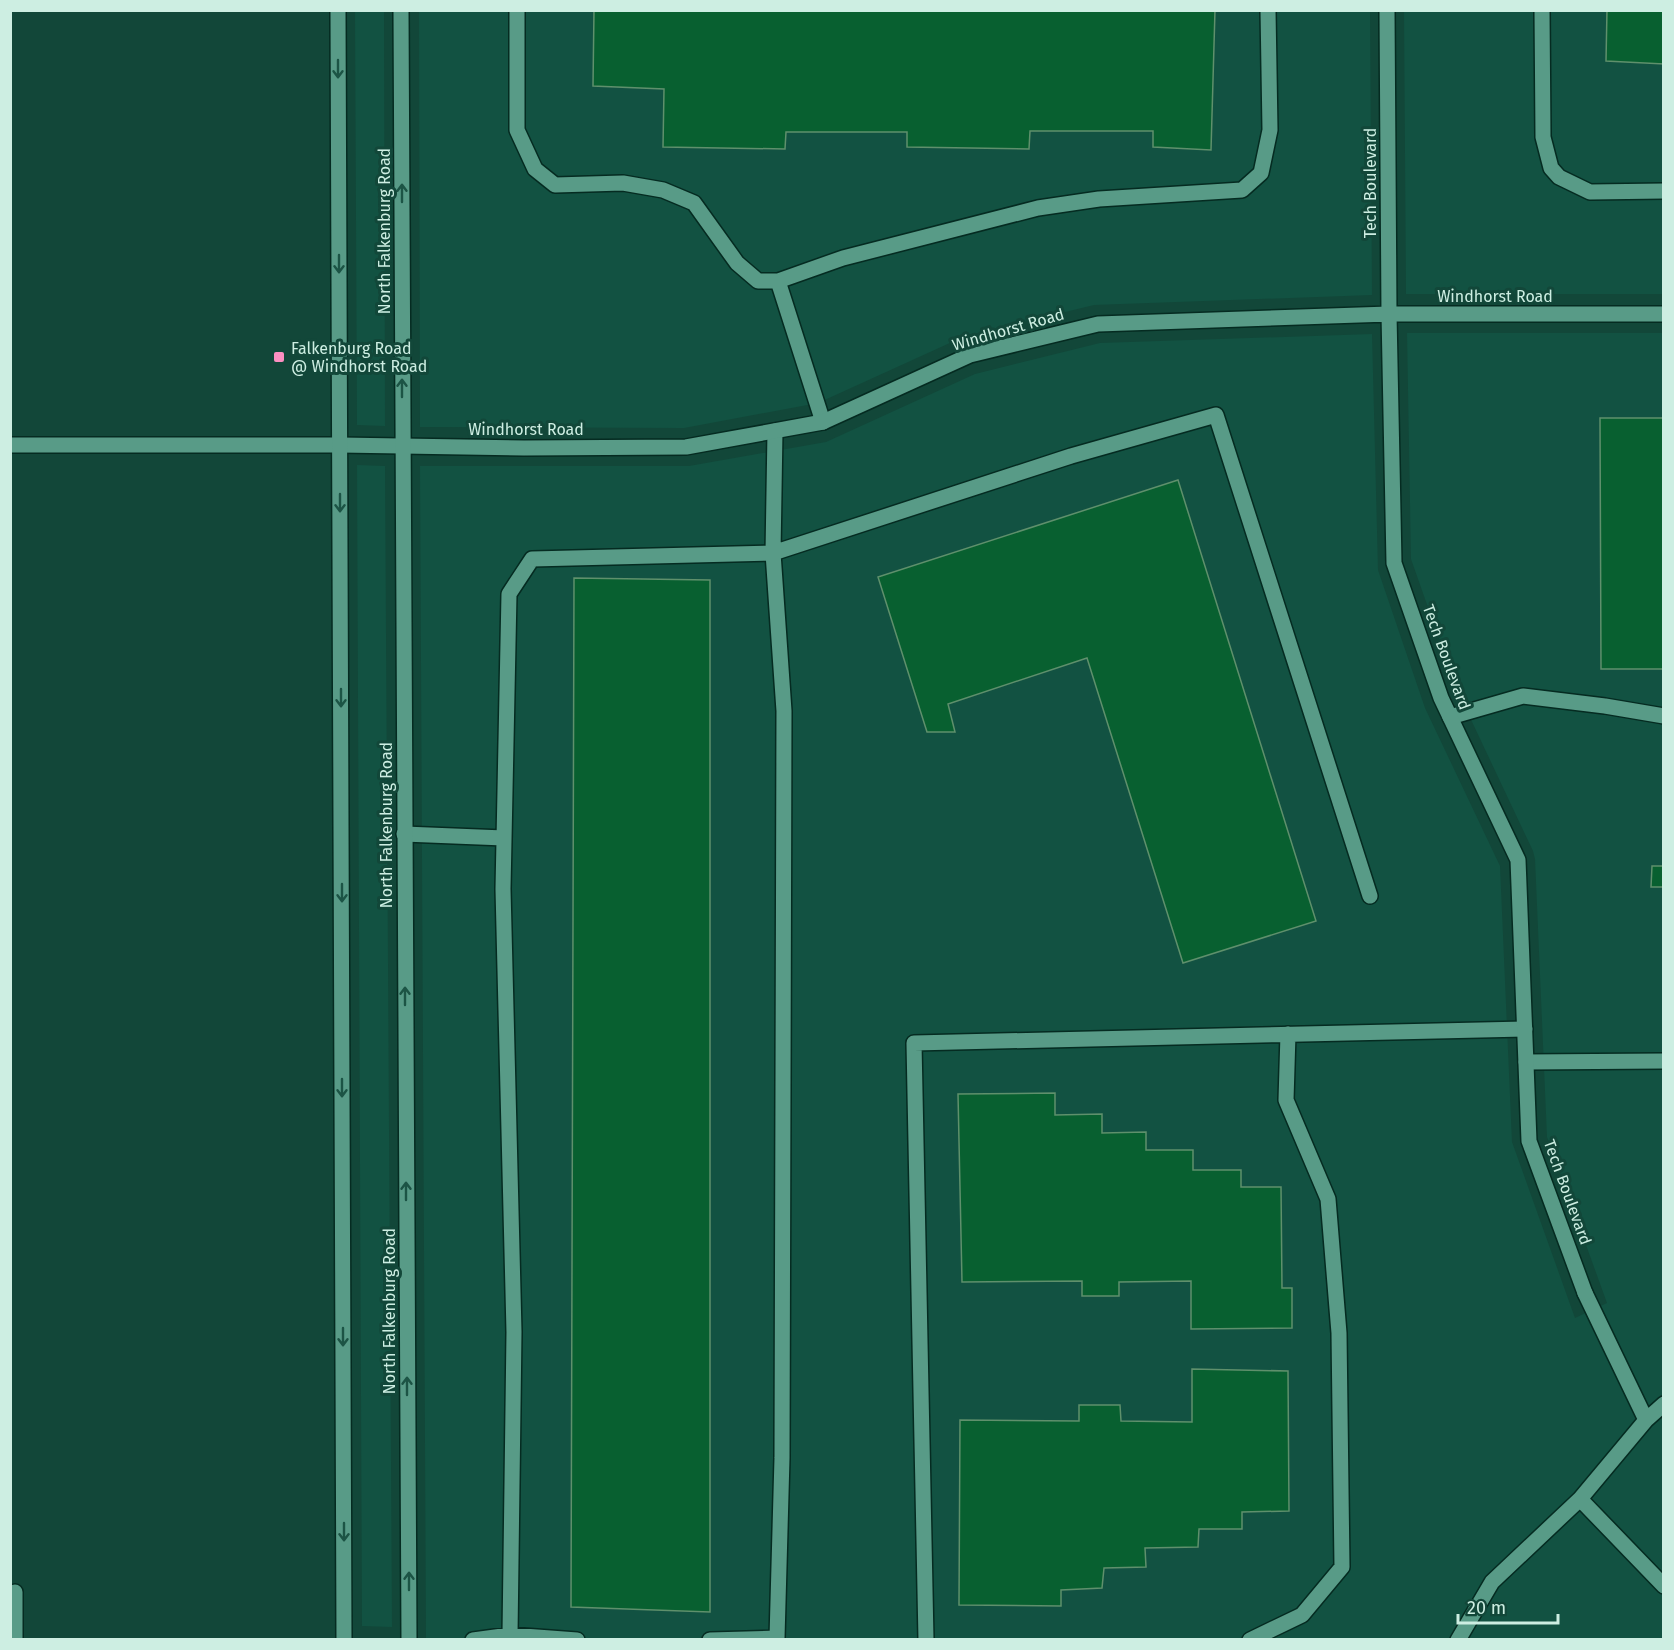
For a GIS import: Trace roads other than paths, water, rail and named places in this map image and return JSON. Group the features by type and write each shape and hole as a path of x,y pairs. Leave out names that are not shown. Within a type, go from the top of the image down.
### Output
{"street":[{"path":"338,10 344,1640"},
{"name":"North Falkenburg Road","path":"401,10 409,1640"},
{"path":"517,10 517,130 536,169 555,185 623,183 663,190 694,203 737,263 758,281 778,281 843,258 1038,208 1099,199 1242,190 1261,173 1270,130 1268,10"},
{"name":"Tech Boulevard","path":"1387,10 1389,314 1394,563 1441,698 1518,860 1529,1141 1585,1293 1646,1420"},
{"path":"1542,10 1543,137 1545,153 1551,168 1559,177 1590,192 1664,191"},
{"path":"778,281 823,422"},
{"name":"Windhorst Road","path":"10,446 686,447 823,422 970,355 1098,324 1389,314 1664,314"},
{"path":"510,1635 514,1332 503,889 504,838 509,594 532,560 773,553 1071,456 1216,415 1370,897"},
{"path":"710,1640 777,1638 782,1458 784,711 773,553 775,431"},
{"path":"1450,717 1522,696 1605,706 1664,717"},
{"path":"404,834 504,838"},
{"path":"926,1640 914,1043 1525,1029"},
{"path":"1250,1640 1302,1615 1342,1567 1339,1333 1328,1199 1286,1100 1288,1034"},
{"path":"1526,1062 1664,1061"},
{"path":"1458,1640 1492,1582 1580,1499 1646,1420 1664,1404"},
{"path":"1580,1499 1664,1586"},
{"path":"15,1592 15,1640"},
{"path":"473,1640 510,1635 577,1640"}],"place":[{"name":"Falkenburg Road @ Windhorst Road","path":"279,357"}]}
